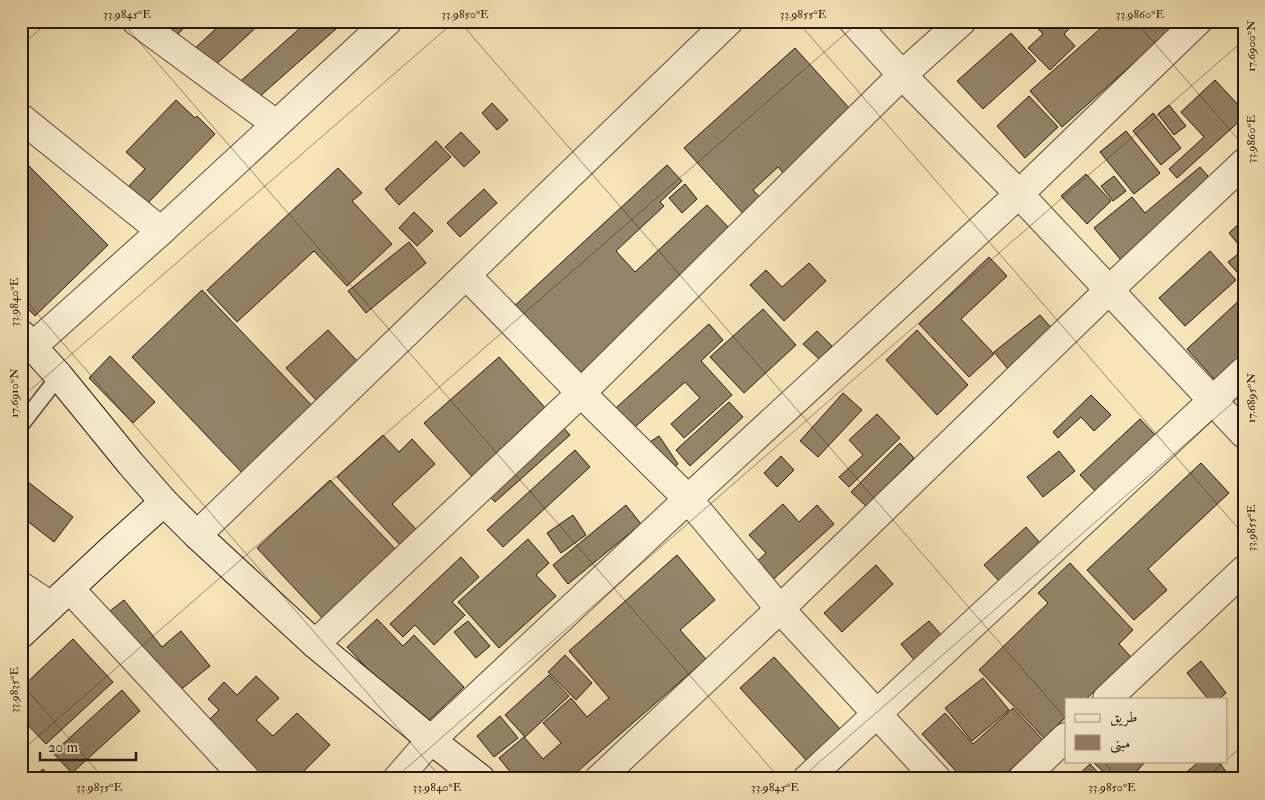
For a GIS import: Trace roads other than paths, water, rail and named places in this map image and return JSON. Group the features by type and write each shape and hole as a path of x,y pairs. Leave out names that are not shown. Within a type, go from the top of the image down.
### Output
{"street":[{"path":"136,21 276,124"},
{"path":"388,21 161,231 27,340 164,502 198,535 314,644 481,779"},
{"path":"198,535 729,21"},
{"path":"853,21 902,75 1019,194 1244,434"},
{"path":"314,644 581,393 902,75 962,21"},
{"path":"396,779 431,740 688,499 1019,194 1198,21"},
{"path":"21,118 161,231"},
{"path":"599,779 780,609 1109,290 1244,163"},
{"path":"467,276 688,499 780,609 937,779"},
{"path":"807,779 1244,370"},
{"path":"21,634 164,502"},
{"path":"1108,698 1244,570"},
{"path":"21,586 60,598 246,779"},
{"path":"1022,779 1065,738"}],"lane":[{"path":"21,425 59,376"}]}
